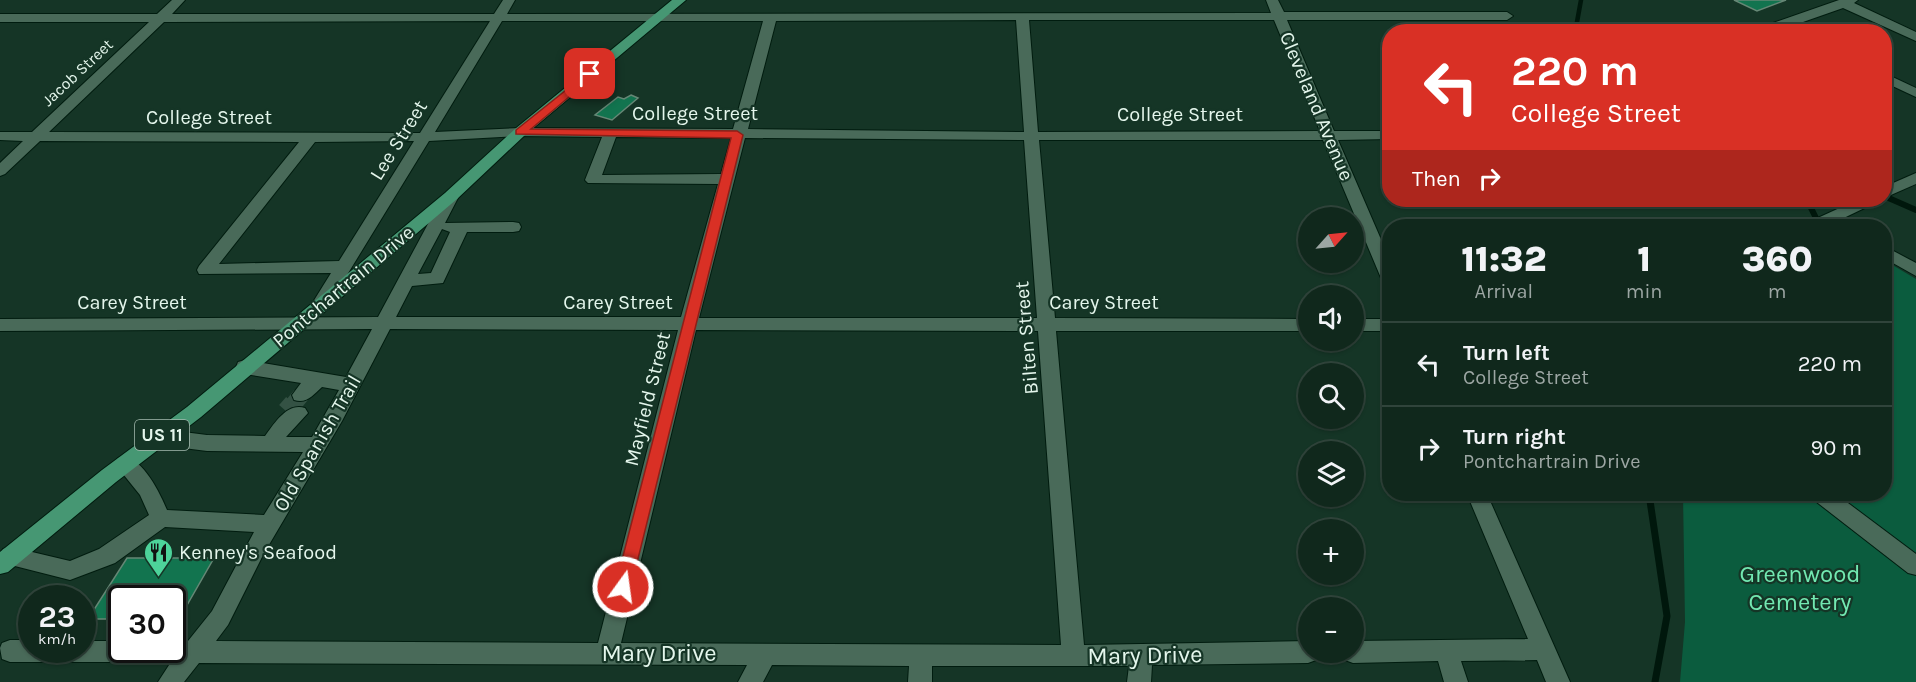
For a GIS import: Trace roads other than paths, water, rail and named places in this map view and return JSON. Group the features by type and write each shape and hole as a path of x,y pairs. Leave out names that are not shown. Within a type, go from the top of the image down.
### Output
{"main road":[{"name":"Pontchartrain Drive","path":"5,561 245,368 451,196 520,132 680,0"}],"street":[{"name":"Jacob Street","path":"0,171 179,0"},
{"name":"Lee Street","path":"322,302 509,0"},
{"name":"Cleveland Avenue","path":"1272,0 1382,261"},
{"path":"1795,24 1848,2 1891,24"},
{"path":"0,18 1507,16"},
{"name":"Bilten Street","path":"1022,17 1048,324 1072,656"},
{"name":"Mayfield Street","path":"607,653 688,325 770,18"},
{"path":"1892,25 1916,37"},
{"path":"1892,81 1916,93"},
{"name":"College Street","path":"0,136 311,137 520,132 737,135 1382,135"},
{"path":"610,134 593,180 726,179"},
{"path":"311,137 206,270 344,267"},
{"path":"1892,190 1916,178"},
{"name":"Old Spanish Trail","path":"170,682 220,618 270,524 352,385 451,196"},
{"path":"1837,219 1857,207"},
{"path":"407,280 436,279 461,227"},
{"path":"434,228 513,227"},
{"path":"1892,256 1916,270"},
{"name":"Carey Street","path":"0,325 297,323 382,325 1298,325"},
{"path":"1364,325 1382,325"},
{"path":"245,368 352,385"},
{"path":"271,443 318,379"},
{"path":"160,437 207,443 318,445"},
{"path":"124,464 148,490 161,518"},
{"path":"1480,501 1558,682"},
{"path":"1830,501 1916,566"},
{"path":"5,561 70,571 107,556 161,518 270,524"},
{"path":"1364,652 1542,649"},
{"path":"1446,650 1456,682"},
{"name":"Mary Drive","path":"10,651 1072,656 1298,652"},
{"path":"750,682 766,654"},
{"path":"920,682 921,655"},
{"path":"1139,682 1141,655"}],"waterway":[{"path":"1577,24 1581,0"},
{"path":"1892,200 1916,210"},
{"path":"1810,207 1816,219"},
{"path":"1650,501 1667,616 1655,682"}],"tunnel":[{"path":"293,405 301,395"},
{"path":"287,412 294,404"}],"place":[{"name":"Kenney's Seafood","path":"158,578"}],"park label":[{"name":"Greenwood Cemetery","path":"1800,588"}]}
